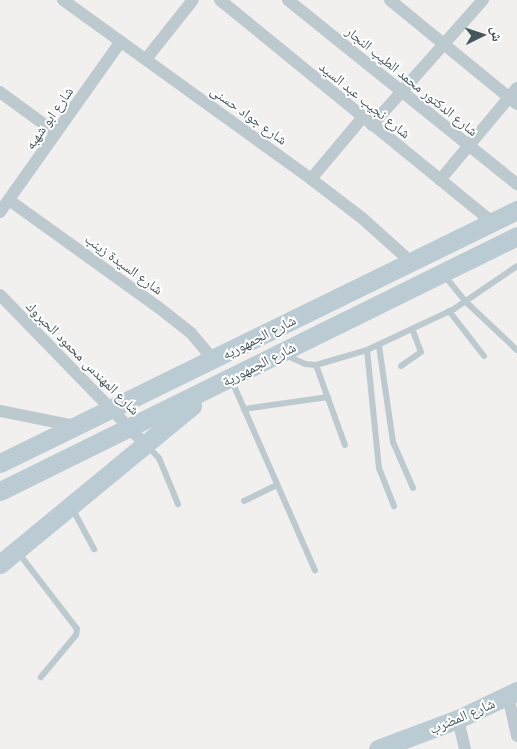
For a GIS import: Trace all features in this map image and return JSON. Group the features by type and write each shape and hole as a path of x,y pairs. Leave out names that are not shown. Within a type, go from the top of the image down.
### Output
{"main road":[{"name":"شارع الجمهوريه","path":"0,463 214,360 410,261 517,210"},
{"name":"شارع الجمهورية","path":"0,491 517,236"},
{"path":"269,332 281,352"},
{"path":"0,564 144,443 225,381"},
{"name":"شارع المضرب","path":"378,749 399,745 458,719 513,700"}],"street":[{"name":"شارع جواد حسنى","path":"63,0 311,179 362,218 410,261"},
{"path":"146,59 193,0"},
{"name":"شارع نجيب عبد السيد","path":"220,0 492,222"},
{"name":"شارع الدكتور محمد الطيب النجار","path":"288,0 517,184"},
{"path":"390,0 514,97 440,180"},
{"path":"311,179 368,121 402,92 483,0"},
{"name":"شارع ابو شهبه","path":"0,212 122,41"},
{"path":"0,92 56,133"},
{"name":"شارع السيدة زينب","path":"9,200 191,332 214,360"},
{"name":"شارع المهندس محمود الحبروك","path":"0,296 113,408 144,443"},
{"path":"0,411 74,426"},
{"path":"513,700 517,736"},
{"path":"458,719 465,749"}],"lane":[{"path":"281,352 305,364 316,365 379,346 449,312 517,266"},
{"path":"442,272 466,302 517,350"},
{"path":"449,312 484,356"},
{"path":"401,366 421,352 413,331"},
{"path":"379,346 393,442 413,488"},
{"path":"367,350 379,468 394,506"},
{"path":"316,365 344,445"},
{"path":"225,381 244,410 315,570"},
{"path":"244,410 328,397"},
{"path":"144,443 159,458 178,504"},
{"path":"244,501 277,485"},
{"path":"70,505 94,549"},
{"path":"16,550 77,629 76,635 41,677"}]}
